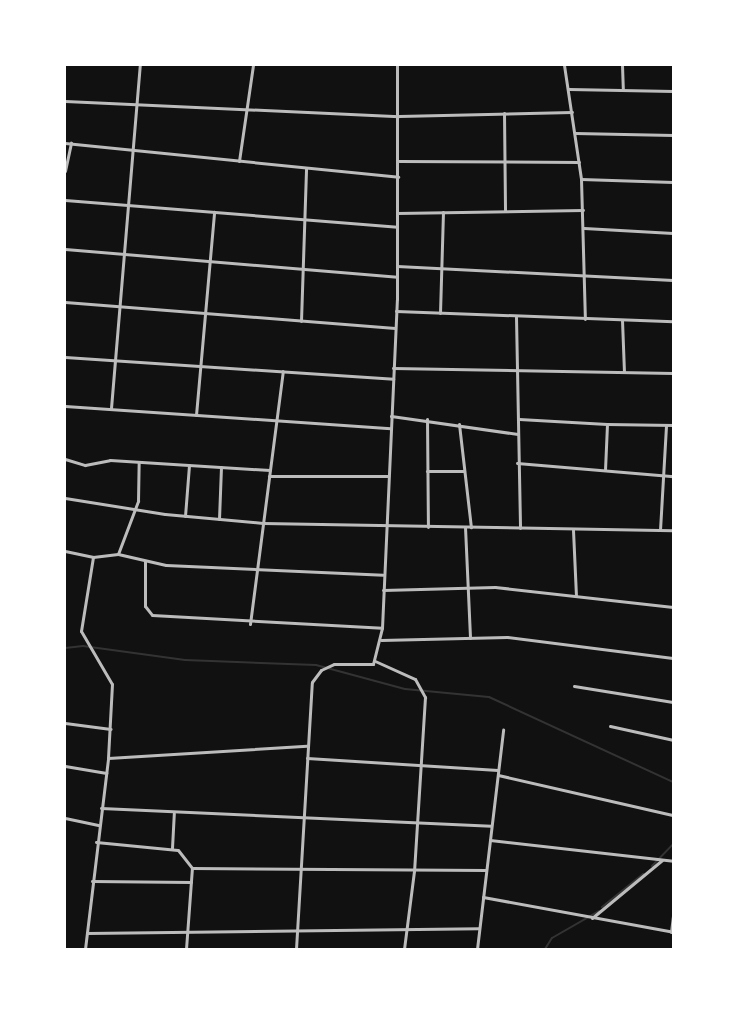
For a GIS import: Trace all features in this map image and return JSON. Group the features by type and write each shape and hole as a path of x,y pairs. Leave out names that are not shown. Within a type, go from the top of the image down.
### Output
{"street":[{"path":"112,408 120,307 125,205 140,65"},
{"path":"239,162 253,65"},
{"path":"296,949 303,870 307,758 316,676 334,664 364,668 375,661 381,640 397,277 400,116 397,65"},
{"path":"564,65 581,178 584,228 585,319"},
{"path":"622,65 623,90"},
{"path":"568,89 673,91"},
{"path":"65,101 135,106 400,116 572,112"},
{"path":"504,113 505,210"},
{"path":"575,133 673,136"},
{"path":"65,143 398,177"},
{"path":"65,171 71,143"},
{"path":"399,161 579,162"},
{"path":"301,321 302,220 306,168"},
{"path":"581,178 673,182"},
{"path":"65,200 397,227"},
{"path":"397,212 583,210"},
{"path":"196,415 214,212"},
{"path":"440,313 443,212"},
{"path":"584,228 673,232"},
{"path":"65,249 397,277"},
{"path":"397,266 584,273 673,280"},
{"path":"65,302 395,328"},
{"path":"396,311 516,317 673,321"},
{"path":"516,317 519,373 519,419 516,463 520,529"},
{"path":"622,320 624,372"},
{"path":"65,357 393,379"},
{"path":"393,368 519,373 673,373"},
{"path":"250,624 282,371"},
{"path":"65,406 390,428"},
{"path":"392,416 427,419 518,434"},
{"path":"427,419 428,527"},
{"path":"519,419 607,424 673,425"},
{"path":"459,424 471,527"},
{"path":"605,470 607,424"},
{"path":"660,530 666,425"},
{"path":"65,459 85,465 138,462 270,470"},
{"path":"118,554 136,510 138,462"},
{"path":"516,463 673,476"},
{"path":"185,516 189,465"},
{"path":"219,519 221,467"},
{"path":"427,471 464,471"},
{"path":"270,476 388,476"},
{"path":"65,498 185,516 263,522 385,528 471,527 673,530"},
{"path":"465,528 470,638"},
{"path":"573,530 576,596"},
{"path":"65,550 94,557 118,554 145,561 256,572 383,575"},
{"path":"85,949 96,842 111,729 110,678 81,631 94,557"},
{"path":"145,561 147,613 250,624 382,628"},
{"path":"383,590 468,587 576,596 673,607"},
{"path":"381,640 521,638 673,658"},
{"path":"375,661 415,678 423,688 418,822 404,949"},
{"path":"574,686 673,702"},
{"path":"65,723 111,729"},
{"path":"610,726 673,740"},
{"path":"477,949 503,730"},
{"path":"108,758 308,746"},
{"path":"307,758 421,763 498,770"},
{"path":"65,766 106,773"},
{"path":"498,775 673,815"},
{"path":"101,808 174,813 491,826"},
{"path":"172,848 174,813"},
{"path":"65,818 99,825"},
{"path":"490,840 673,861"},
{"path":"96,842 172,848 182,852 192,868 186,949"},
{"path":"592,918 662,860"},
{"path":"192,868 486,870"},
{"path":"92,881 191,882"},
{"path":"483,897 672,932 673,915"},
{"path":"87,933 298,934 479,928"}],"waterway":[{"path":"65,648 83,646 185,660 316,665 405,689 489,697 673,782"},
{"path":"652,866 673,844"},
{"path":"602,907 643,874"},
{"path":"545,949 552,938 599,911"}]}
